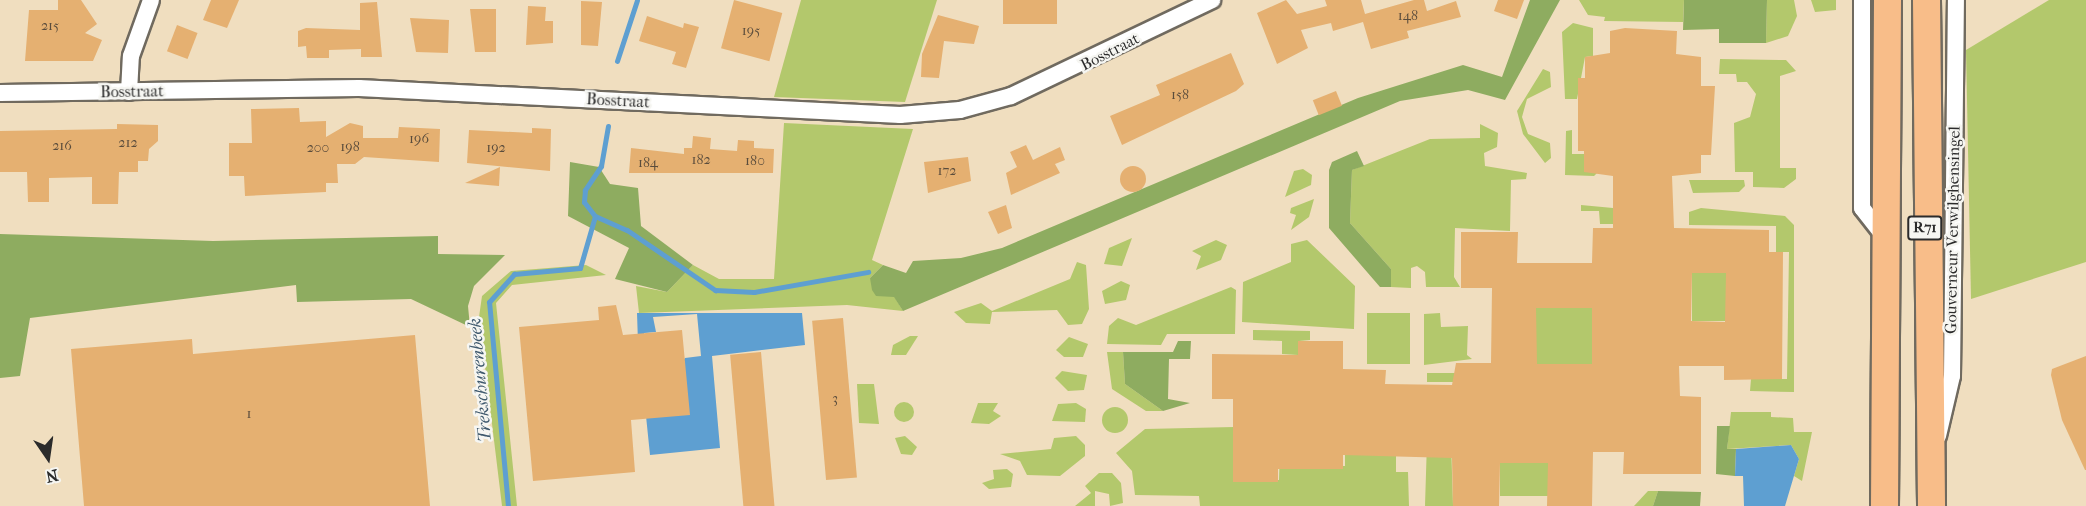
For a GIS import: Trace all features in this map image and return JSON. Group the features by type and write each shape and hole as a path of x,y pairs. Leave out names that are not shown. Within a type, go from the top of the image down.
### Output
{"highway":[{"name":"R71","path":"1884,506 1887,0"},
{"name":"Gouverneur Verwilghensingel","path":"1926,0 1925,280 1932,506"}],"street":[{"path":"129,92 131,56 151,0"},
{"name":"Bosstraat","path":"0,93 359,88 851,115 960,110 1075,70 1212,0"},
{"path":"1862,0 1862,208 1884,236"},
{"name":"Gouverneur Verwilghensingel","path":"1932,457 1952,376 1956,0"}],"green space":[{"path":"801,0 937,0 905,102 774,97"},
{"path":"1530,0 1560,0 1505,100 1468,90 1400,101 903,311 894,297 876,296 872,290 870,278 883,265 906,273 913,261 961,258 1002,248 1358,98 1463,65 1502,77"},
{"path":"1579,0 1684,0 1683,22 1604,21 1605,17 1588,15"},
{"path":"1684,0 1767,0 1766,43 1719,43 1719,29 1683,30"},
{"path":"1767,0 1794,0 1797,16 1788,36 1766,43"},
{"path":"1811,0 1836,0 1836,10 1815,12"},
{"path":"2049,0 2086,0 2086,262 1971,299 1966,50"},
{"path":"1573,23 1593,28 1593,56 1585,57 1577,99 1565,99 1562,32"},
{"path":"1720,59 1786,60 1796,71 1780,76 1780,168 1796,168 1796,179 1784,188 1753,187 1753,172 1735,172 1734,123 1750,117 1756,94 1747,82 1737,82 1736,74 1719,74"},
{"path":"1543,69 1550,72 1551,87 1527,99 1522,117 1528,134 1550,143 1551,158 1545,163 1523,134 1517,111"},
{"path":"784,123 913,129 872,260 883,265 870,278 894,296 903,311 847,305 639,313 636,286 667,292 693,265 719,279 774,279"},
{"path":"1480,124 1498,133 1497,147 1484,153 1485,166 1527,173 1526,179 1511,180 1510,231 1455,228 1454,277 1460,287 1426,287 1425,272 1417,266 1411,268 1411,288 1391,287 1391,269 1350,223 1352,170 1430,139 1480,138"},
{"path":"1572,130 1572,154 1586,154 1599,171 1594,176 1565,175 1566,131"},
{"path":"1357,151 1364,166 1352,170 1350,223 1391,269 1391,287 1380,287 1329,228 1329,170 1332,162"},
{"path":"570,162 599,167 610,184 638,188 641,226 693,265 667,292 615,279 629,248 568,216"},
{"path":"1303,169 1312,175 1311,185 1285,197 1294,171"},
{"path":"1689,180 1744,180 1745,186 1739,192 1693,193"},
{"path":"1314,199 1309,217 1291,230 1296,215 1290,213 1291,208"},
{"path":"1581,205 1613,208 1613,224 1600,224 1599,211 1581,211"},
{"path":"1701,208 1785,216 1794,225 1794,392 1750,391 1751,379 1787,379 1789,252 1776,252 1776,226 1689,225 1689,212"},
{"path":"0,234 213,241 438,236 438,254 505,255 474,286 468,306 470,327 411,299 297,302 296,285 30,318 20,376 0,378"},
{"path":"1132,238 1122,266 1104,264 1109,248"},
{"path":"1216,240 1227,245 1221,260 1196,270 1201,256 1192,251"},
{"path":"1307,240 1355,286 1354,329 1242,322 1243,282 1291,262 1291,244"},
{"path":"1077,262 1086,265 1089,309 1082,324 1068,325 1057,310 992,312 990,324 966,323 954,312 981,303 992,311 1070,279"},
{"path":"586,265 606,275 512,285 496,303 517,506 502,506 479,317 482,296 511,271"},
{"path":"1692,273 1726,273 1726,321 1692,321"},
{"path":"1121,281 1130,285 1126,300 1105,304 1102,291"},
{"path":"1231,287 1236,290 1235,334 1167,334 1161,345 1107,344 1109,326 1118,318 1136,325"},
{"path":"1536,308 1592,308 1592,364 1536,364"},
{"path":"1367,313 1410,313 1410,364 1367,364"},
{"path":"1440,313 1441,327 1468,326 1467,355 1472,359 1424,365 1424,314"},
{"path":"1253,330 1310,331 1310,340 1299,341 1298,355 1282,354 1282,341 1253,340"},
{"path":"910,336 918,336 906,355 891,355 893,345"},
{"path":"1069,337 1088,344 1083,357 1064,357 1056,350"},
{"path":"1178,341 1191,341 1190,359 1169,359 1168,399 1190,403 1163,411 1125,384 1123,352 1173,352"},
{"path":"1107,352 1123,352 1125,384 1163,411 1146,411 1112,389"},
{"path":"1062,371 1087,375 1084,390 1068,391 1055,378"},
{"path":"1427,373 1455,373 1455,382 1427,382"},
{"path":"857,384 874,384 879,424 859,423"},
{"path":"904,402 911,405 914,412 911,419 904,422 897,419 894,412 897,405"},
{"path":"978,403 998,403 993,411 1001,416 989,424 971,423"},
{"path":"1076,403 1086,409 1085,422 1052,421 1058,404"},
{"path":"1115,407 1124,411 1128,420 1124,429 1115,433 1106,429 1102,420 1106,411"},
{"path":"1731,412 1771,412 1771,417 1793,418 1794,432 1812,432 1802,481 1794,476 1799,459 1791,445 1727,449"},
{"path":"1717,426 1730,426 1727,449 1736,449 1735,476 1716,474"},
{"path":"1234,427 1233,479 1279,480 1280,446 1299,465 1345,466 1345,450 1396,451 1396,472 1408,472 1409,506 1200,506 1199,496 1135,495 1132,471 1116,453 1145,429"},
{"path":"905,436 917,447 912,455 901,454 895,438"},
{"path":"1076,436 1085,445 1085,456 1060,476 1027,475 1020,461 1000,454 1051,449 1054,438"},
{"path":"1427,441 1451,441 1453,506 1425,506"},
{"path":"1500,463 1548,463 1548,496 1500,496"},
{"path":"1007,469 1013,474 1011,487 989,489 982,483 994,479 993,470"},
{"path":"1099,473 1112,473 1121,483 1123,503 1110,506 1109,494 1095,491 1095,506 1075,506 1091,493 1085,486"},
{"path":"1648,491 1658,491 1653,506 1634,506"},
{"path":"1658,491 1701,492 1700,506 1653,506"}],"water":[{"path":"637,313 802,313 805,345 712,356 720,448 650,455 646,416 685,358 701,356 697,314 653,317 656,332 644,333 645,342 638,343"},
{"path":"1791,445 1799,459 1785,506 1744,506 1743,476 1735,476 1736,449"}],"building":[{"path":"58,0 81,0 97,24 85,33 102,40 93,61 25,61 29,10 58,10"},
{"path":"211,0 239,0 227,28 203,20"},
{"path":"734,0 782,13 769,61 721,48"},
{"path":"1003,0 1057,0 1057,24 1003,24"},
{"path":"1286,0 1297,14 1327,6 1325,0 1361,0 1365,14 1414,0 1424,0 1427,11 1456,1 1461,17 1407,31 1409,38 1371,49 1363,22 1333,31 1331,23 1301,30 1308,48 1277,64 1257,13"},
{"path":"1498,0 1524,0 1517,19 1494,11"},
{"path":"581,1 602,2 598,46 581,45"},
{"path":"377,2 382,57 361,57 361,49 329,50 329,58 307,58 306,46 298,47 298,31 306,28 360,30 360,3"},
{"path":"528,6 546,7 545,21 553,21 553,43 526,45"},
{"path":"470,9 496,9 496,52 475,52"},
{"path":"938,15 979,26 974,44 944,41 939,78 921,77 922,54"},
{"path":"647,16 683,28 684,23 699,27 686,68 672,64 676,52 639,41"},
{"path":"410,18 449,20 448,53 416,52"},
{"path":"177,25 198,33 188,59 167,51"},
{"path":"1625,28 1677,31 1676,54 1701,57 1701,86 1715,86 1711,155 1701,155 1701,173 1672,176 1674,228 1769,230 1769,252 1783,252 1782,379 1724,380 1724,366 1679,366 1680,396 1701,397 1701,474 1623,474 1624,452 1593,452 1592,506 1547,506 1548,463 1500,463 1499,506 1453,506 1452,458 1343,455 1343,469 1278,469 1278,482 1233,482 1233,399 1212,399 1212,354 1298,355 1298,341 1343,341 1343,369 1386,370 1385,384 1452,385 1456,363 1491,363 1492,288 1461,288 1461,232 1518,232 1517,263 1592,263 1593,228 1613,228 1613,176 1584,172 1584,151 1578,151 1578,78 1585,78 1585,57 1610,53 1610,31","holes":["1692,273 1726,273 1725,322 1691,321","1536,308 1592,308 1592,364 1537,364"]},
{"path":"1231,53 1244,84 1236,91 1122,145 1110,116 1160,95 1156,85"},
{"path":"1336,91 1342,106 1319,115 1313,100"},
{"path":"299,108 300,122 326,121 326,137 350,123 363,126 363,138 398,138 399,127 440,129 439,162 364,157 355,164 337,164 338,183 326,183 326,192 245,196 244,176 229,176 229,143 252,143 251,109"},
{"path":"117,124 158,125 158,141 149,149 148,161 138,161 138,172 119,172 118,204 92,204 92,177 49,178 49,202 28,202 27,172 0,172 0,131 117,129"},
{"path":"532,128 551,129 550,171 467,163 469,130 532,133"},
{"path":"693,136 711,138 710,149 737,151 738,140 754,141 754,148 774,149 773,173 629,173 631,148 684,154 684,148 692,148"},
{"path":"1026,145 1033,160 1060,147 1065,160 1055,164 1060,173 1011,195 1006,173 1017,167 1010,152"},
{"path":"968,157 971,181 928,193 924,162"},
{"path":"1133,166 1142,170 1146,179 1142,188 1133,192 1124,188 1120,179 1124,170"},
{"path":"500,167 499,186 465,183"},
{"path":"1006,205 1012,228 998,234 988,212"},
{"path":"616,305 623,335 682,330 690,415 631,420 635,472 533,481 519,327 599,320 598,307"},
{"path":"843,318 857,477 826,480 812,321"},
{"path":"415,335 430,506 84,506 71,349 192,339 193,354"},
{"path":"761,352 774,506 743,506 730,355"},
{"path":"2086,356 2085,470 2062,420 2051,375 2052,369"}],"waterway":[{"name":"Trekschurenbeek","path":"617,61 637,0"},
{"name":"Trekschurenbeek","path":"608,126 601,166 585,190 584,202 595,216 627,230 715,290 754,292 868,272"},
{"name":"Trekschurenbeek","path":"508,506 489,302 514,274 580,268 595,216"}]}
